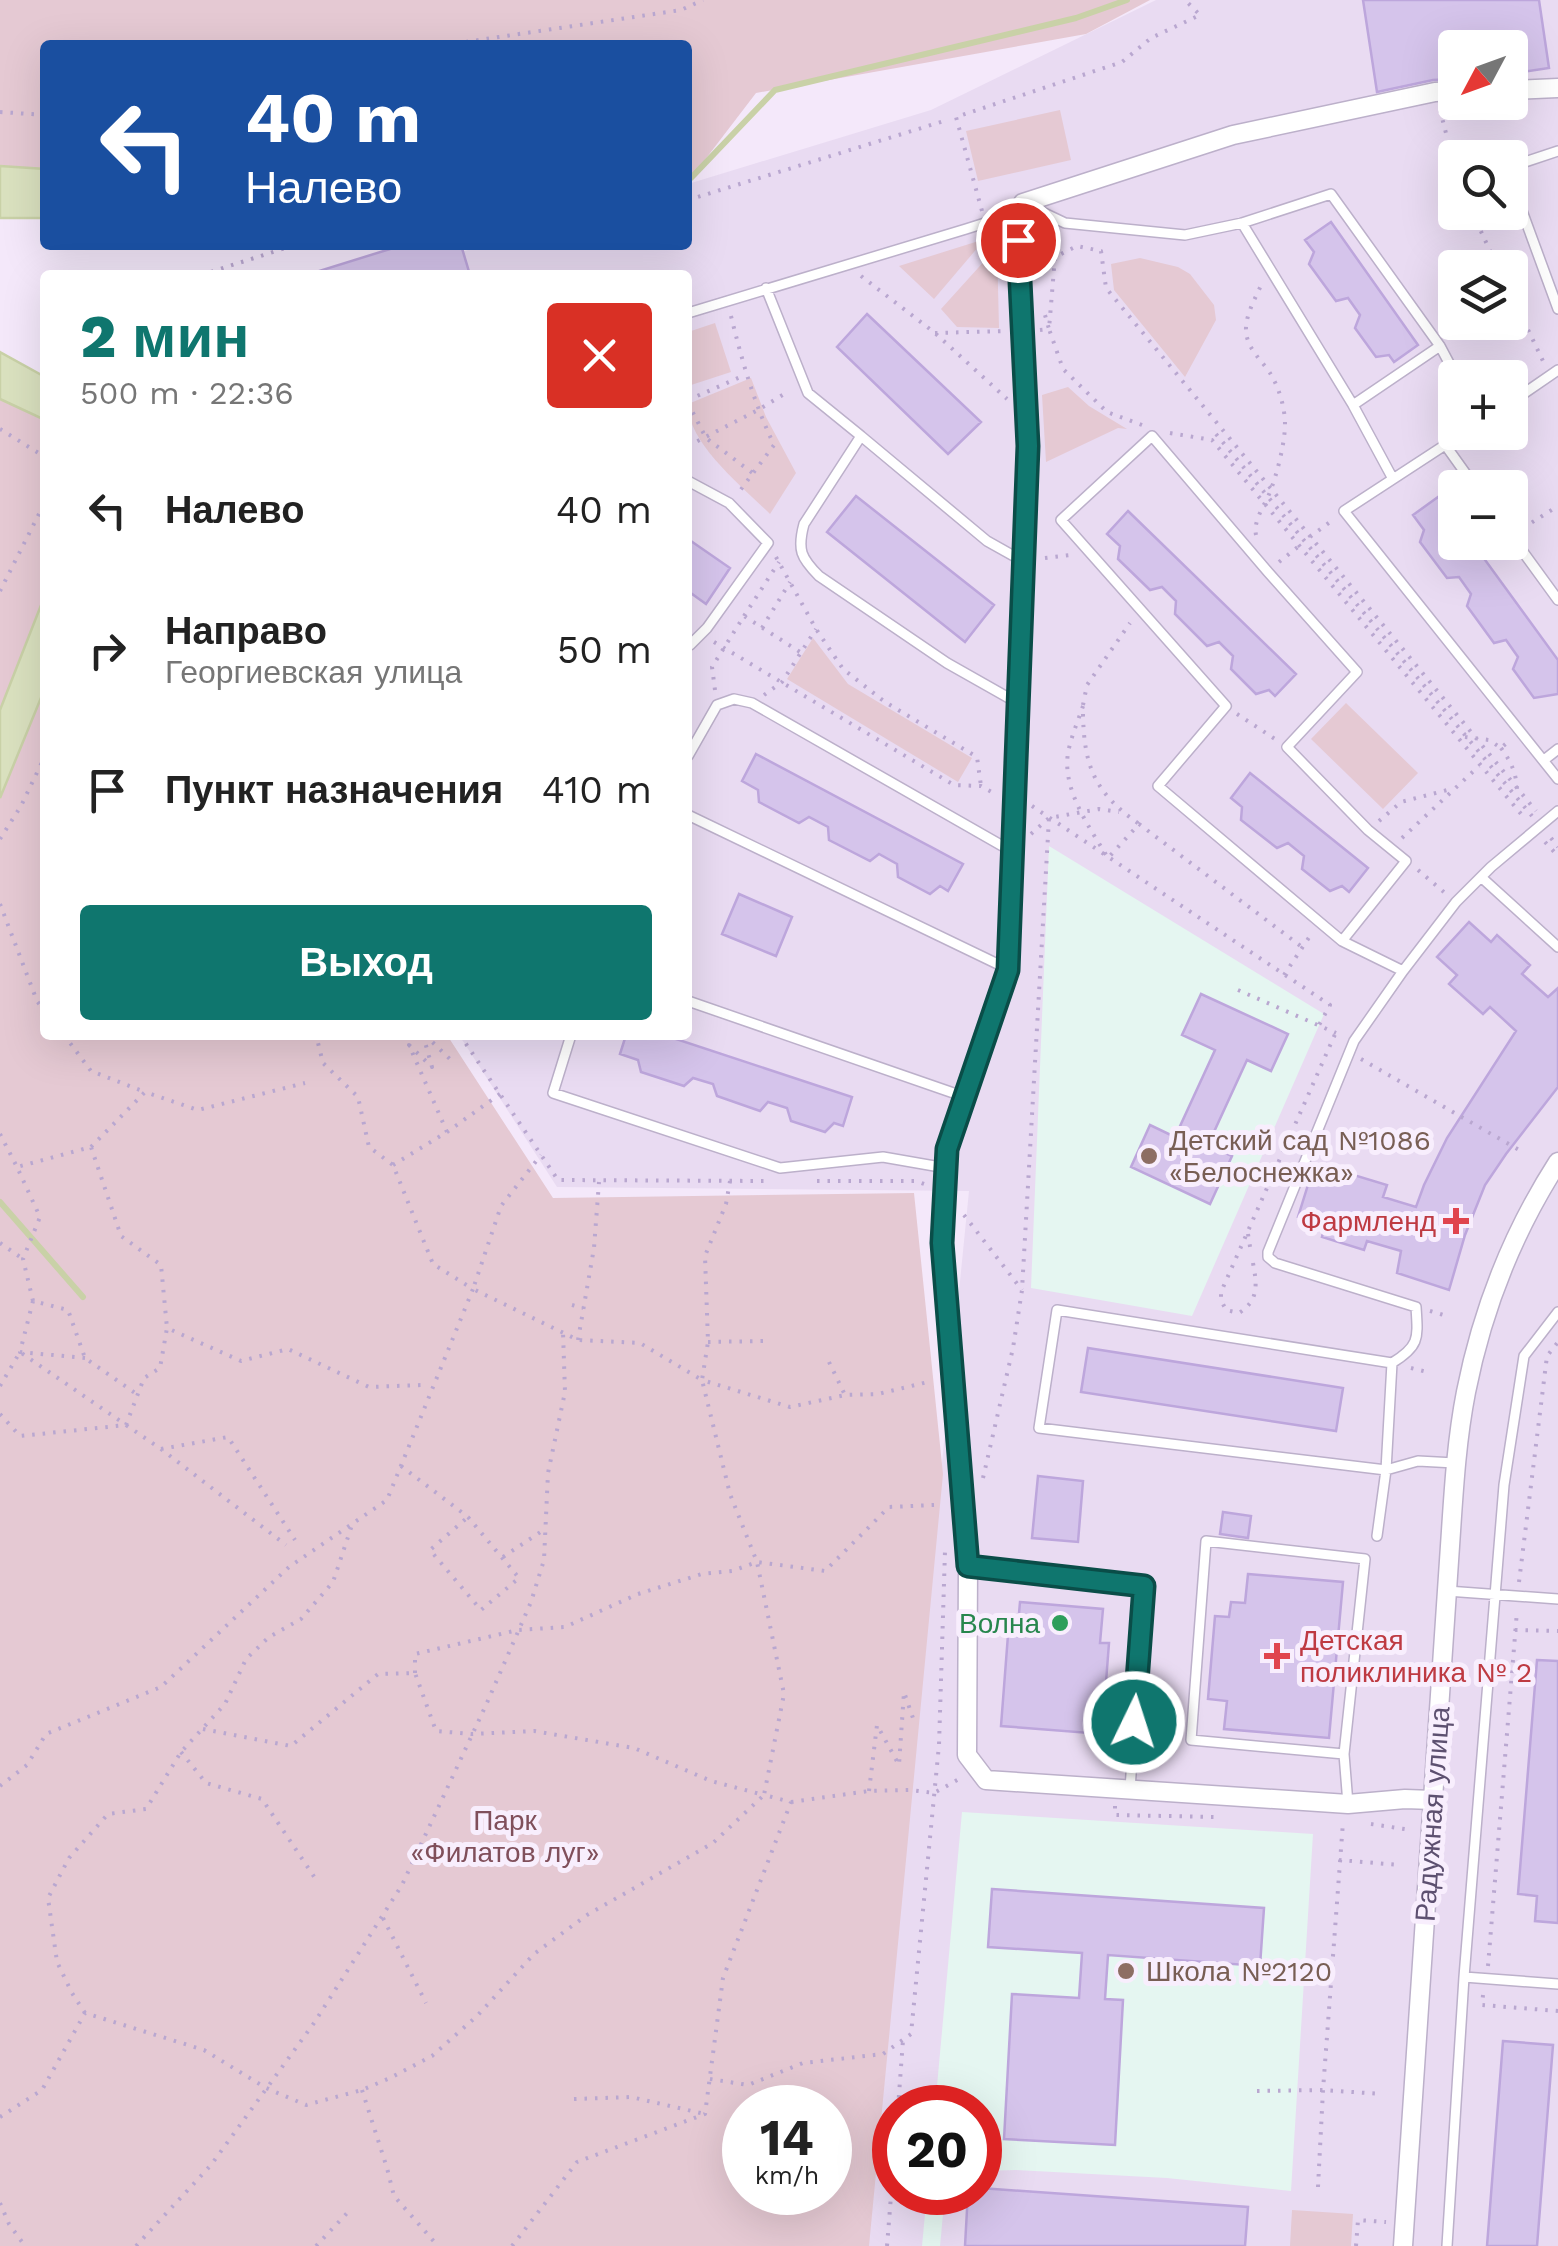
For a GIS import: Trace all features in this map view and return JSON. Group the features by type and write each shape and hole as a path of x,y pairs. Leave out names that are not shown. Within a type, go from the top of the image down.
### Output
{"street":[{"path":"1528,94 1558,88"},
{"path":"1433,1800 1405,1798 1346,1812 1123,1789 986,1780 967,1755 968,1566 942,1243 947,1149 1008,970 1028,446 1018,240 1023,203 1233,135 1438,93"},
{"name":"Радужная улица","path":"1402,2246 1456,1463 1466,1391 1495,1289 1522,1225 1558,1162"}],"lane":[{"path":"1528,161 1558,151"},
{"path":"692,312 985,222 1023,203 1065,223 1184,235 1242,224 1331,194 1447,360"},
{"path":"1242,224 1353,405 1393,480"},
{"path":"1528,227 1558,309"},
{"path":"766,288 808,393 987,541 1024,561"},
{"path":"1353,405 1440,346"},
{"path":"1528,391 1554,373"},
{"path":"861,436 804,524 800,540 803,560 819,576 948,662 1018,703"},
{"path":"1342,941 1406,861 1368,830 1288,747 1357,672 1152,436 1061,520 1226,706 1158,786 1342,941 1403,972"},
{"path":"1440,450 1344,511 1558,779"},
{"path":"692,483 729,503 768,543 692,642"},
{"path":"1528,559 1558,600"},
{"path":"692,749 717,704 734,699 752,703 1013,852"},
{"path":"1544,760 1558,750"},
{"path":"1456,1463 1418,1460 1386,1470 1040,1428 1057,1310 1392,1363 1411,1351 1418,1334 1416,1308 1275,1264 1268,1252 1354,1040 1456,902 1558,811"},
{"path":"692,817 1008,970"},
{"path":"1481,877 1558,946"},
{"path":"692,1001 965,1096"},
{"path":"569,1040 553,1094 780,1168 883,1158 946,1168"},
{"path":"1447,2246 1464,1977 1504,1485 1524,1356 1558,1312"},
{"path":"1377,1536 1386,1470 1392,1363"},
{"path":"1344,1754 1192,1740 1206,1541 1365,1559 1344,1754 1346,1812"},
{"path":"968,1566 1144,1586 1123,1789"},
{"path":"1447,1591 1558,1599"},
{"path":"1464,1977 1558,1984"}],"path":[{"path":"479,40 681,10 703,0"},
{"path":"692,199 1122,62 1151,38 1200,15 1184,0"},
{"path":"1435,92 1448,140"},
{"path":"0,112 40,115"},
{"path":"950,119 985,222"},
{"path":"1053,216 1034,240 1055,257"},
{"path":"1055,257 1077,246 1101,251 1106,288 1517,788 1558,856"},
{"path":"217,270 279,250"},
{"path":"1055,257 1049,329 1063,369 1107,412 1157,431 1214,437 1512,805 1558,837"},
{"path":"846,264 935,333 1027,417"},
{"path":"1258,542 1254,527 1271,489 1286,418 1270,372 1253,353 1245,332 1269,267"},
{"path":"727,300 746,374 774,444 729,503"},
{"path":"1528,325 1554,373"},
{"path":"935,333 1049,329"},
{"path":"692,399 746,374"},
{"path":"692,444 804,382"},
{"path":"692,409 706,438 754,474"},
{"path":"1214,437 1220,428"},
{"path":"0,429 40,454"},
{"path":"1528,524 1558,506"},
{"path":"1268,572 1344,511"},
{"path":"0,592 40,512"},
{"path":"768,543 843,669 885,702 977,756 981,786"},
{"path":"1302,544 1558,847"},
{"path":"1024,561 1090,552"},
{"path":"717,704 712,667 779,562"},
{"path":"762,628 790,582"},
{"path":"1108,858 1082,810 1068,772 1068,753 1087,685 1140,610"},
{"path":"744,616 800,652"},
{"path":"752,703 782,682 816,629"},
{"path":"700,636 724,646 954,785 981,786 1049,818 1330,1005 1319,1025"},
{"path":"1082,706 1083,742 1101,791 1124,813 1302,947"},
{"path":"1226,706 1288,747"},
{"path":"1500,748 1520,731"},
{"path":"1456,736 1489,740 1500,748 1516,774 1512,805"},
{"path":"1391,848 1480,765"},
{"path":"0,839 40,766"},
{"path":"1368,830 1401,802 1454,789"},
{"path":"1013,852 1049,818 1099,808 1124,813"},
{"path":"980,1488 1013,1348 1022,1290 1049,818"},
{"path":"1108,858 1139,824"},
{"path":"1406,861 1456,902"},
{"path":"0,904 40,1005"},
{"path":"1284,975 1319,922"},
{"path":"1238,990 1354,1040"},
{"path":"1248,1234 1257,1284 1255,1298 1239,1313 1226,1310 1221,1292 1336,1032"},
{"path":"68,1040 92,1071 198,1110 306,1082"},
{"path":"317,1040 323,1063 358,1097 370,1147 393,1165 434,1264 473,1289 578,1340 640,1343 702,1380 790,1407 928,1382"},
{"path":"425,1040 432,1067 410,1045 447,1132"},
{"path":"429,1040 452,1061"},
{"path":"463,1040 558,1180 767,1181"},
{"path":"1348,1052 1519,1150"},
{"path":"17,1167 91,1147 145,1092"},
{"path":"393,1165 500,1094"},
{"path":"0,1134 40,1217 22,1258 33,1302 20,1352 0,1386"},
{"path":"91,1147 121,1236 161,1265 167,1328 160,1368 144,1378 126,1425"},
{"path":"0,1786 27,1765 46,1734 161,1687 289,1566 387,1500 473,1289 501,1206 541,1155"},
{"path":"578,1340 594,1248 599,1181"},
{"path":"352,1524 334,1582 301,1619 269,1637 246,1658 226,1704 180,1752 146,1810 108,1814 69,1858 48,1898 57,1962 85,2013 204,2050 266,2088 306,2105 362,2090 432,2056 477,2016 534,1954 587,1915 712,1843 764,1795 784,1694 757,1562 730,1494 702,1380 708,1342 705,1256 726,1204 730,1181"},
{"path":"804,1181 916,1181 944,1190 1022,1290"},
{"path":"0,1242 22,1258"},
{"path":"33,1302 68,1310 85,1358"},
{"path":"572,1305 583,1308"},
{"path":"167,1328 241,1361 288,1349 369,1387 422,1384"},
{"path":"136,2246 212,2164 314,2023 402,1884 531,1602 544,1560 548,1473 565,1392 563,1332"},
{"path":"708,1342 763,1340"},
{"path":"1484,1980 1518,1596 1547,1356 1558,1342"},
{"path":"20,1352 85,1358 137,1394"},
{"path":"20,1352 161,1449 286,1546"},
{"path":"829,1362 844,1395"},
{"path":"0,1414 20,1436 126,1425"},
{"path":"161,1449 228,1437 294,1540"},
{"path":"401,1466 468,1517 519,1578 481,1610 430,1550 468,1517"},
{"path":"934,1504 890,1506 825,1571 757,1562 702,1574 638,1594 565,1627 518,1630 415,1654 415,1672 436,1731 534,1731 634,1748 711,1781 791,1802 869,1791 934,1794 978,1770"},
{"path":"502,1558 545,1529"},
{"path":"710,2079 748,2085 803,2063 884,2054 911,2034 939,1745 946,1538"},
{"path":"1515,1630 1558,1631"},
{"path":"203,1728 291,1746 378,1674 415,1672"},
{"path":"869,1791 877,1725 899,1765 904,1692 914,1721"},
{"path":"180,1752 206,1783 262,1798 317,1881"},
{"path":"1123,1789 1115,1814 1229,1818"},
{"path":"704,2114 723,1978 791,1802"},
{"path":"1318,2187 1339,1860 1346,1812"},
{"path":"1358,1822 1404,1827"},
{"path":"1339,1860 1399,1865"},
{"path":"382,1916 426,2002"},
{"path":"1482,2005 1558,2011"},
{"path":"0,2116 42,2090 85,2013"},
{"path":"900,2085 903,2040"},
{"path":"362,2090 394,2196 438,2246"},
{"path":"1257,2092 1323,2090 1382,2094"},
{"path":"574,2099 630,2097 704,2114"},
{"path":"512,2246 577,2162 704,2114"},
{"path":"0,2203 9,2224 26,2246"},
{"path":"316,2246 350,2210"},
{"path":"888,2246 890,2215"},
{"path":"1356,2246 1358,2220 1386,2222"}],"shaded area":[{"path":"1156,0 1558,0 1558,2246 864,2246 872,2166 872,2215 1002,2215 1002,2085 880,2085 969,1191 557,1187 462,1040 692,1040 692,270 402,270 468,250 692,250 692,183 931,110"},
{"path":"0,166 40,169 40,218 0,218"},
{"path":"0,352 40,374 40,418 0,399"},
{"path":"40,608 40,700 0,798 0,710"},
{"name":"Детский сад №1086 «Белоснежка»","path":"1049,846 1324,1014 1192,1316 1031,1288"},
{"name":"Школа №2120","path":"962,1812 1313,1834 1291,2191 1167,2178 1002,2170 1002,2085 937,2085"},
{"path":"925,2215 943,2215 940,2246 922,2246"}],"green space":[{"path":"0,0 1150,0 1086,34 756,93 692,177 692,40 40,40 40,169 0,166"},
{"path":"1060,110 1071,160 978,181 966,131"},
{"path":"985,239 934,299 899,266"},
{"path":"997,247 999,328 957,327 941,309"},
{"path":"1140,258 1178,267 1190,274 1214,305 1216,320 1185,377 1114,290 1111,264"},
{"path":"715,323 731,372 692,385 692,331"},
{"path":"751,378 766,417 796,473 770,514 706,449 692,423 692,402"},
{"path":"1068,387 1089,406 1127,429 1118,428 1046,462 1042,395"},
{"path":"0,399 40,418 40,608 0,710"},
{"path":"813,638 848,684 972,758 958,782 787,679"},
{"name":"Парк «Филатов луг»","path":"40,700 40,1040 450,1040 553,1198 914,1193 943,1474 884,2085 872,2085 869,2246 0,2246 0,798"},
{"path":"1346,703 1418,773 1383,809 1311,739"},
{"path":"1292,2210 1353,2214 1351,2246 1290,2246"}],"building":[{"path":"1363,0 1539,0 1549,68 1528,71 1528,30 1438,30 1438,80 1377,92"},
{"path":"1331,222 1418,345 1394,362 1389,355 1376,357 1355,328 1360,315 1348,298 1336,301 1309,264 1314,252 1305,240"},
{"path":"387,250 462,250 468,270 322,270"},
{"path":"867,314 981,422 948,454 837,347"},
{"path":"856,496 994,605 965,642 827,532"},
{"path":"1438,497 1438,560 1485,560 1558,660 1558,694 1534,698 1513,669 1518,657 1506,640 1494,643 1467,606 1471,594 1459,577 1447,578 1420,542 1424,530 1413,515"},
{"path":"1128,511 1296,674 1275,696 1269,690 1256,694 1231,669 1233,656 1219,642 1207,646 1175,614 1176,601 1162,587 1150,590 1118,559 1120,546 1107,534"},
{"path":"692,542 730,568 706,604 692,594"},
{"path":"756,754 963,864 948,891 940,886 930,894 898,877 897,864 879,854 870,861 829,840 828,827 809,817 799,823 759,802 758,790 742,781"},
{"path":"1250,773 1368,868 1349,892 1342,886 1330,891 1302,869 1304,856 1288,843 1277,848 1241,820 1242,807 1231,798"},
{"path":"739,894 792,917 776,956 722,934"},
{"path":"1469,922 1491,942 1497,935 1530,965 1522,974 1548,997 1558,988 1558,1087 1485,1185 1449,1290 1397,1273 1401,1251 1367,1241 1364,1250 1322,1237 1325,1225 1298,1217 1312,1172 1341,1181 1344,1172 1387,1185 1383,1197 1416,1207 1447,1138 1516,1031 1490,1007 1483,1014 1449,984 1457,975 1437,957"},
{"path":"1201,994 1288,1034 1271,1071 1247,1060 1208,1145 1232,1156 1210,1204 1131,1167 1150,1125 1175,1137 1215,1050 1182,1035"},
{"path":"624,1040 679,1040 852,1097 843,1126 834,1123 825,1132 791,1121 787,1108 768,1102 760,1111 717,1096 713,1084 693,1078 684,1086 641,1072 638,1060 620,1054"},
{"path":"1088,1348 1343,1388 1336,1431 1081,1392"},
{"path":"1038,1476 1083,1481 1078,1542 1032,1538"},
{"path":"1223,1512 1251,1516 1248,1538 1220,1534"},
{"path":"1248,1574 1343,1582 1329,1738 1224,1729 1227,1701 1208,1699 1215,1616 1229,1617 1231,1602 1245,1603"},
{"path":"1020,1602 1103,1609 1100,1643 1109,1643 1102,1734 1001,1726 1008,1635 1017,1636"},
{"path":"1537,1660 1558,1661 1558,1923 1535,1921 1537,1896 1518,1894"},
{"path":"992,1889 1264,1908 1260,1966 1108,1955 1105,1999 1123,2000 1115,2145 1004,2139 1012,1994 1079,1998 1082,1953 988,1947"},
{"path":"1503,2041 1553,2045 1537,2246 1487,2246"},
{"path":"1002,2190 1248,2207 1245,2246 965,2246 967,2215 1002,2215"}],"waterway":[{"path":"692,177 775,90 1076,18 1127,0"},
{"path":"0,1202 83,1297"}],"place":[{"name":"Детский сад №1086 «Белоснежка»","path":"1149,1156"},
{"name":"Фармленд","path":"1456,1221"},
{"name":"Волна","path":"1060,1623"},
{"name":"Детская поликлиника № 2","path":"1277,1656"},
{"name":"Школа №2120","path":"1126,1971"}],"route":[{"path":"1018,240 1028,446 1008,970 947,1149 942,1243 968,1566 1144,1586 1134,1722"}]}
